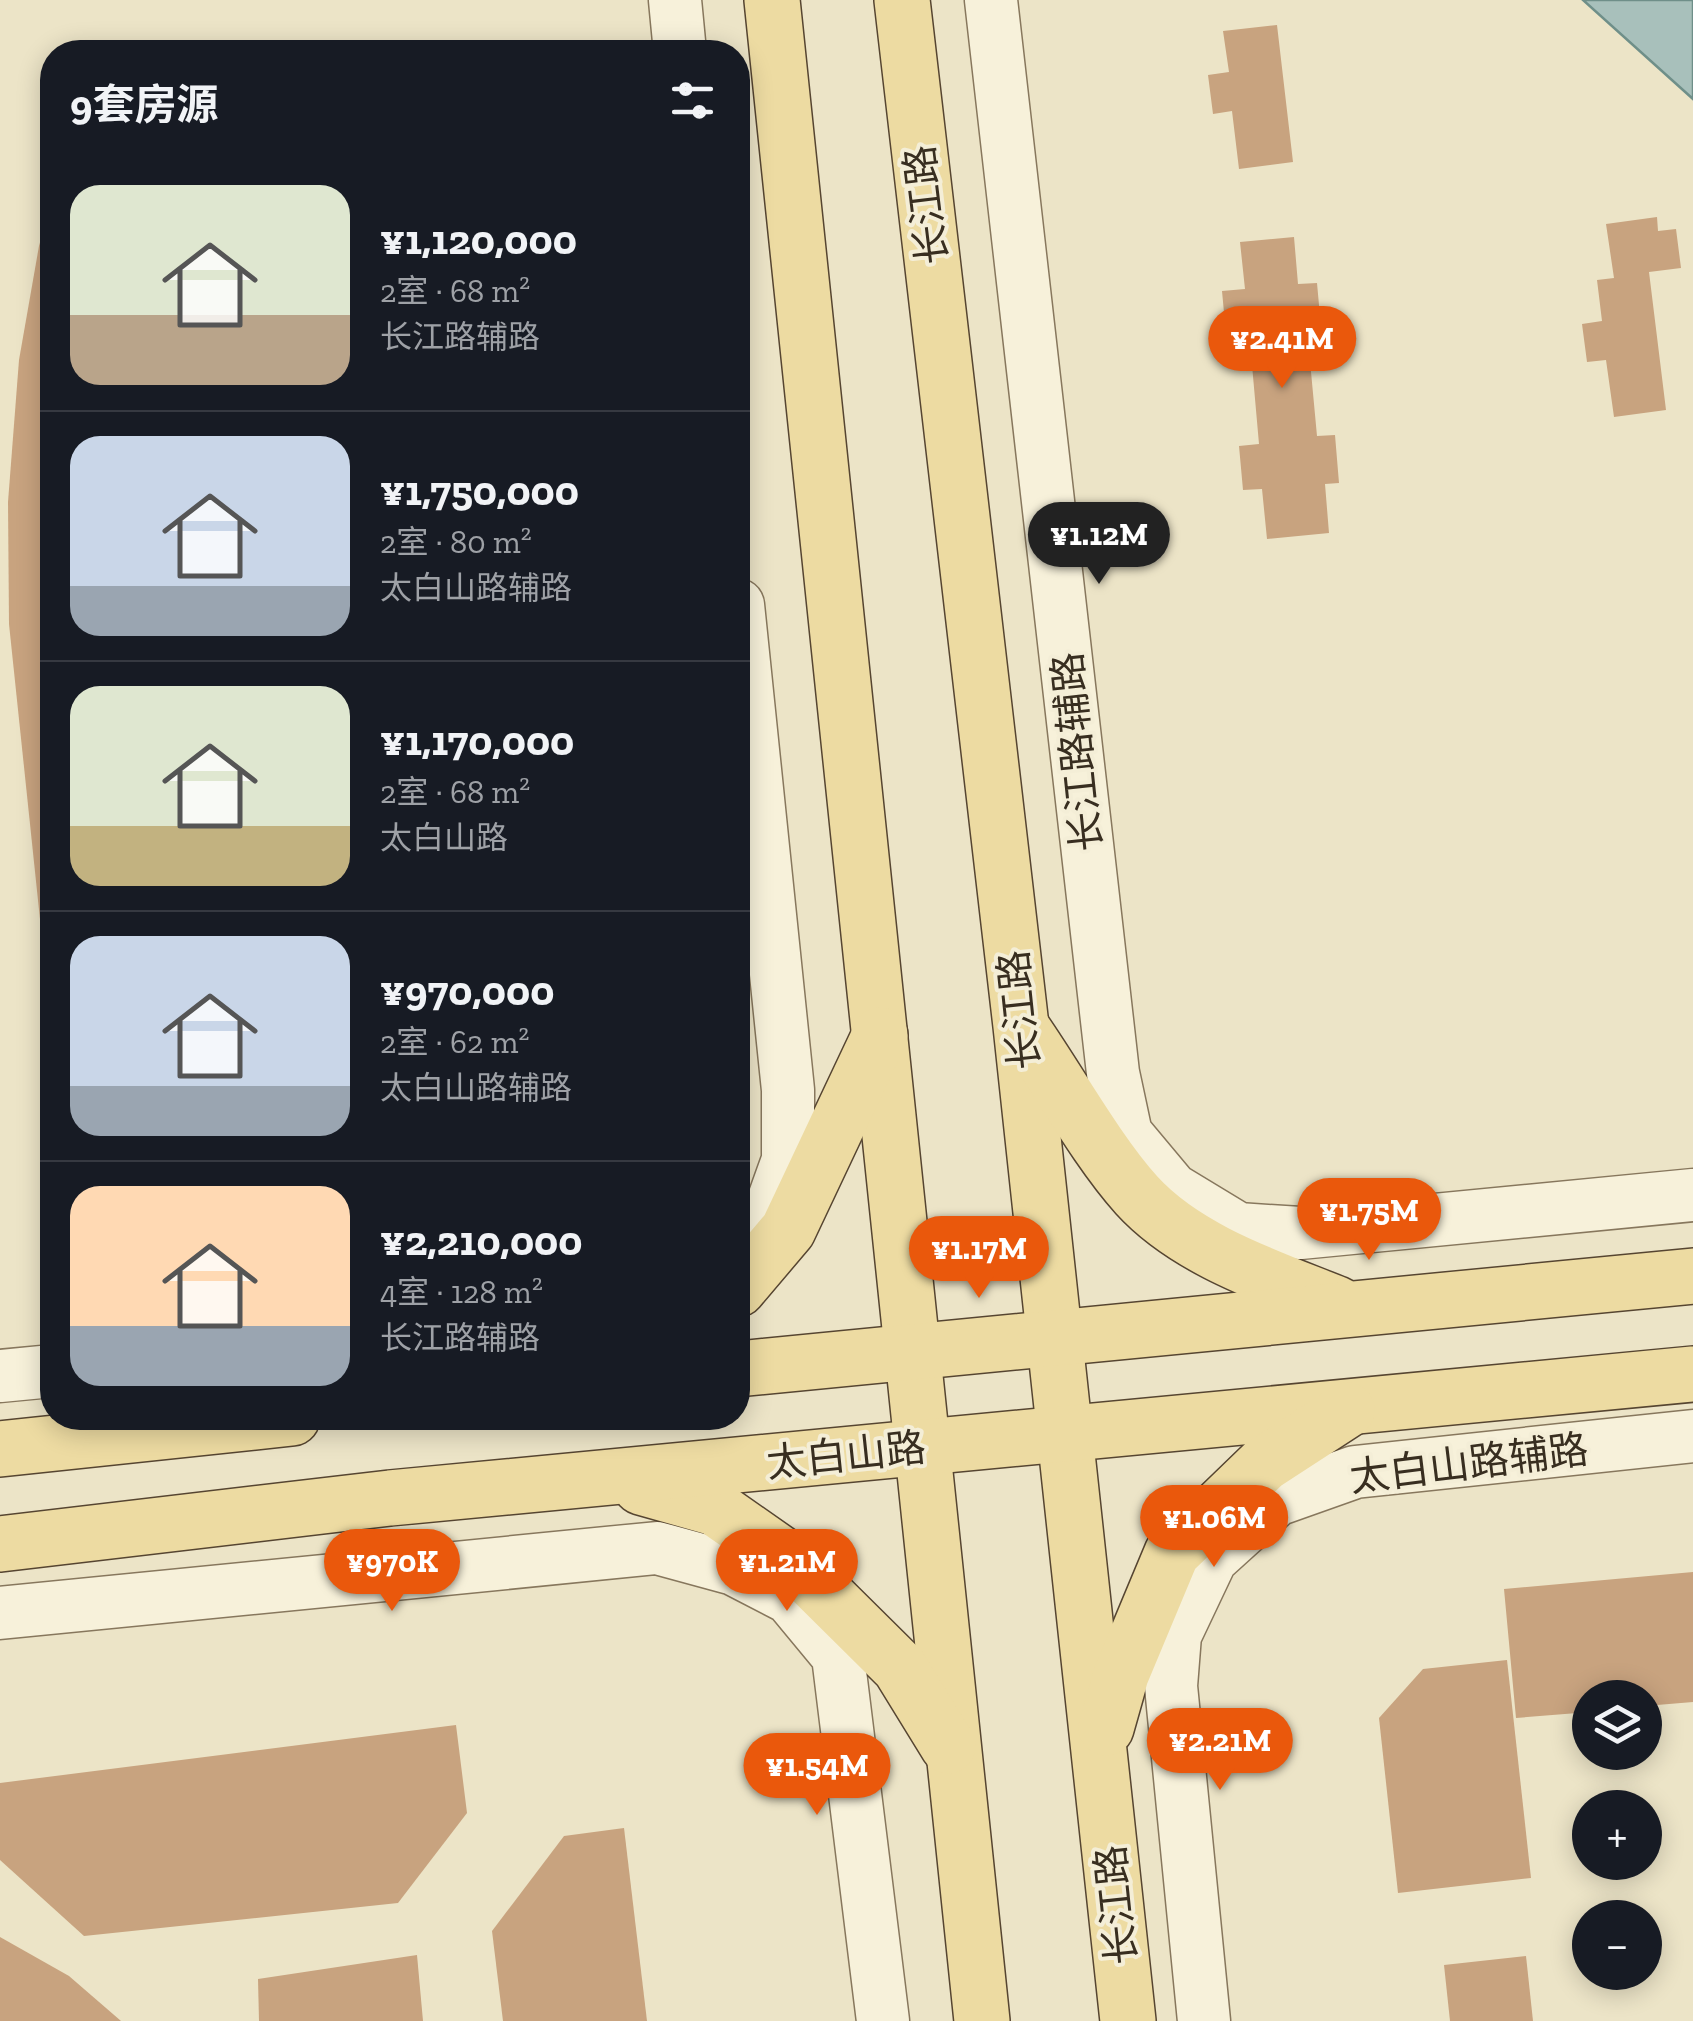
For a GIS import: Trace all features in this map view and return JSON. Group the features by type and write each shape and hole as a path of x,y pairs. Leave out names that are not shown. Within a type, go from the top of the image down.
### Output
{"main road":[{"path":"772,0 982,2021"},
{"name":"长江路","path":"902,0 1021,1026 1128,2021"},
{"path":"1021,1026 1137,1195 1175,1226 1245,1266 1345,1308"},
{"path":"750,1276 788,1230 880,1035"},
{"path":"750,1368 1693,1276"},
{"name":"太白山路","path":"0,1544 390,1498 1693,1374"},
{"path":"1099,1750 1121,1676 1172,1553 1264,1464 1352,1406"},
{"path":"0,1449 179,1430"},
{"path":"609,1478 715,1508 795,1564 900,1668 956,1760"}],"street":[{"path":"675,0 679,40"},
{"name":"长江路辅路","path":"991,0 1113,1073 1126,1134 1172,1190 1238,1229 1300,1233 1693,1195"},
{"path":"750,721 788,1090 788,1160 750,1246"},
{"path":"0,1376 40,1372"},
{"name":"太白山路辅路","path":"1204,2021 1171,1686 1175,1635 1211,1559 1276,1500 1355,1472 1693,1436"},
{"path":"0,1612 656,1548 734,1570 790,1598 838,1656 883,2021"}],"water":[{"path":"1583,0 1693,0 1693,99"}],"building":[{"path":"1277,25 1293,162 1239,169 1232,111 1213,114 1208,75 1229,72 1223,31"},
{"path":"1657,217 1658,231 1676,229 1681,268 1649,272 1666,410 1614,417 1606,360 1587,362 1582,324 1602,321 1597,280 1614,278 1606,224"},
{"path":"1294,237 1298,284 1317,283 1321,327 1307,329 1317,436 1335,435 1339,483 1325,484 1329,533 1267,539 1262,489 1243,490 1239,446 1259,444 1249,331 1226,334 1222,291 1245,289 1240,242"},
{"path":"40,242 40,919 9,624 8,502 19,360"},
{"path":"1693,1572 1693,1702 1662,1705 1662,1680 1572,1680 1572,1713 1516,1718 1504,1589"},
{"path":"1507,1660 1531,1878 1398,1893 1379,1718 1423,1669"},
{"path":"456,1725 467,1813 398,1903 84,1936 0,1860 0,1783"},
{"path":"624,1828 647,2021 503,2021 492,1931 564,1836"},
{"path":"0,1937 69,1976 121,2021 0,2021"},
{"path":"417,1955 423,2021 259,2021 258,1979"},
{"path":"1526,1956 1533,2021 1450,2021 1444,1965"}]}
